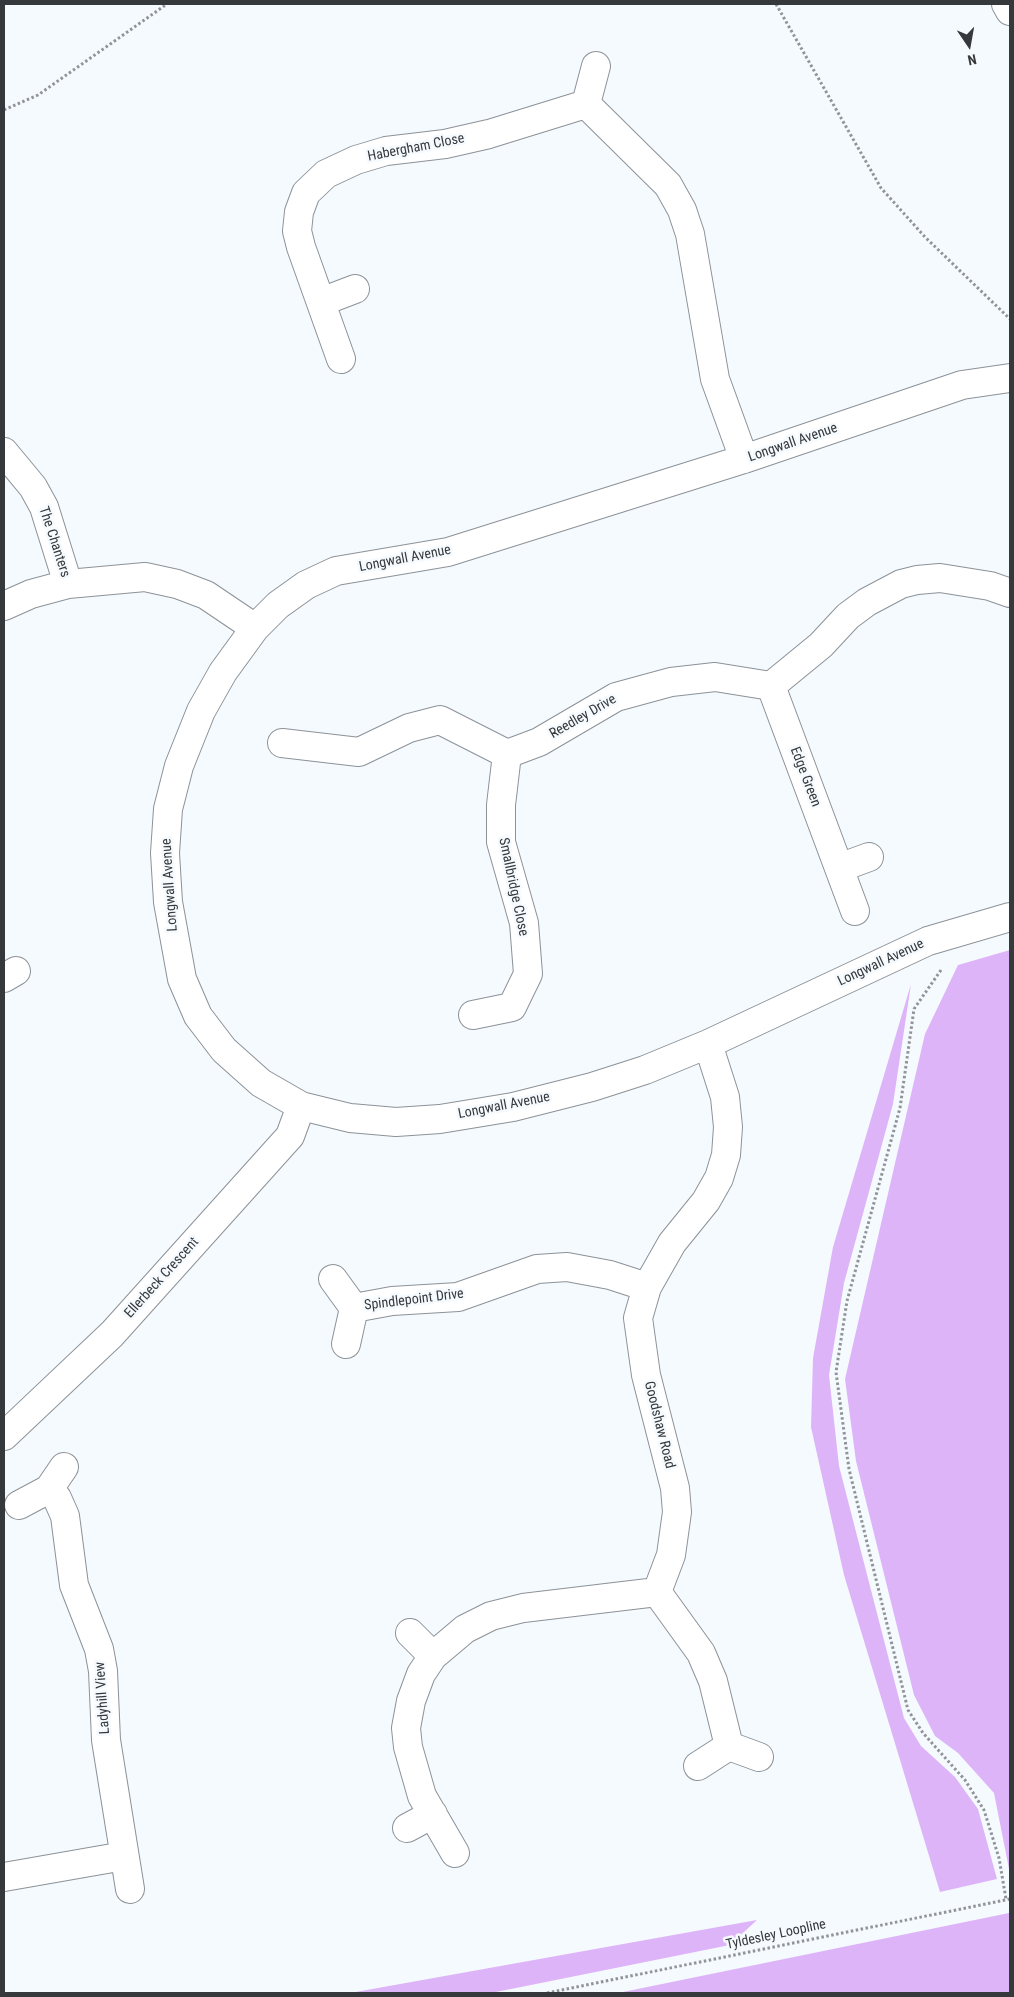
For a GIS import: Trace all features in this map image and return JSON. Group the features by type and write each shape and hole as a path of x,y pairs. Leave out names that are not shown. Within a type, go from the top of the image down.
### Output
{"street":[{"path":"1006,4 1010,11"},
{"path":"596,66 586,104 668,185 682,210 690,234 715,379 744,459"},
{"name":"Habergham Close","path":"341,359 301,247 297,230 299,212 306,193 326,174 356,160 386,151 445,144 489,134 586,104"},
{"path":"321,302 355,289"},
{"name":"Longwall Avenue","path":"1010,378 962,385 744,459 448,552 336,571 306,585 278,605 254,628 223,672 201,711 179,766 168,809 165,854 168,902 182,980 198,1016 224,1050 261,1084 301,1106 359,1119 396,1122 440,1119 512,1107 592,1087 645,1070 708,1044 928,940 1010,916"},
{"name":"The Chanters","path":"4,452 33,487 44,507 68,584"},
{"path":"4,606 31,594 68,584 111,578 145,577 177,584 206,595 254,628"},
{"path":"771,686 821,645 848,616 866,602 901,584 917,580 940,578 990,586 1010,594"},
{"name":"Reedley Drive","path":"507,754 539,742 616,696 671,682 715,677 771,686"},
{"name":"Edge Green","path":"771,686 855,911"},
{"path":"282,743 359,752 409,728 440,720 507,754"},
{"name":"Smallbridge Close","path":"473,1015 512,1007 528,974 524,923 501,842 501,805 507,754"},
{"path":"839,868 869,857"},
{"name":"Goodshaw Road","path":"657,1592 670,1555 677,1512 675,1488 641,1348 638,1318 647,1287 672,1243 706,1201 719,1178 726,1155 728,1127 725,1097 708,1044"},
{"name":"Ellerbeck Crescent","path":"4,1436 119,1326 290,1136 301,1106"},
{"name":"Spindlepoint Drive","path":"354,1308 392,1302 458,1297 537,1269 567,1267 610,1276 647,1287"},
{"name":"Spindlepoint Drive","path":"333,1278 354,1308 346,1344"},
{"path":"19,1505 49,1489 64,1467"},
{"name":"Ladyhill View","path":"49,1489 57,1498 65,1516 74,1585 99,1649 103,1671 106,1740 130,1889"},
{"path":"455,1853 422,1796 408,1747 406,1728 411,1700 422,1674 433,1656 465,1629 491,1616 523,1608 657,1592 701,1653 713,1681 729,1746"},
{"path":"410,1633 433,1656"},
{"path":"729,1746 759,1757"},
{"path":"698,1766 729,1746"},
{"path":"407,1828 433,1814"},
{"path":"4,1877 124,1856"}],"path":[{"path":"4,110 38,95 167,4"},
{"path":"776,4 881,188 925,236 1010,319"},
{"path":"928,940 942,971 914,1009 900,1108 847,1301 836,1372 849,1468 908,1710 923,1733 965,1780 984,1810 999,1858 1006,1900"},
{"name":"Tyldesley Loopline","path":"547,1993 1010,1899"}],"shaded area":[{"path":"1010,950 1010,1874 994,1793 958,1753 935,1736 914,1695 856,1461 845,1379 925,1034 958,965"},
{"path":"911,984 893,1104 844,1283 829,1375 839,1466 904,1718 921,1746 955,1777 978,1809 997,1879 940,1892 844,1575 811,1427 813,1358 833,1247"},
{"path":"1009,1913 1010,1993 618,1993"},
{"path":"757,1920 730,1945 491,1993 350,1993"}]}
